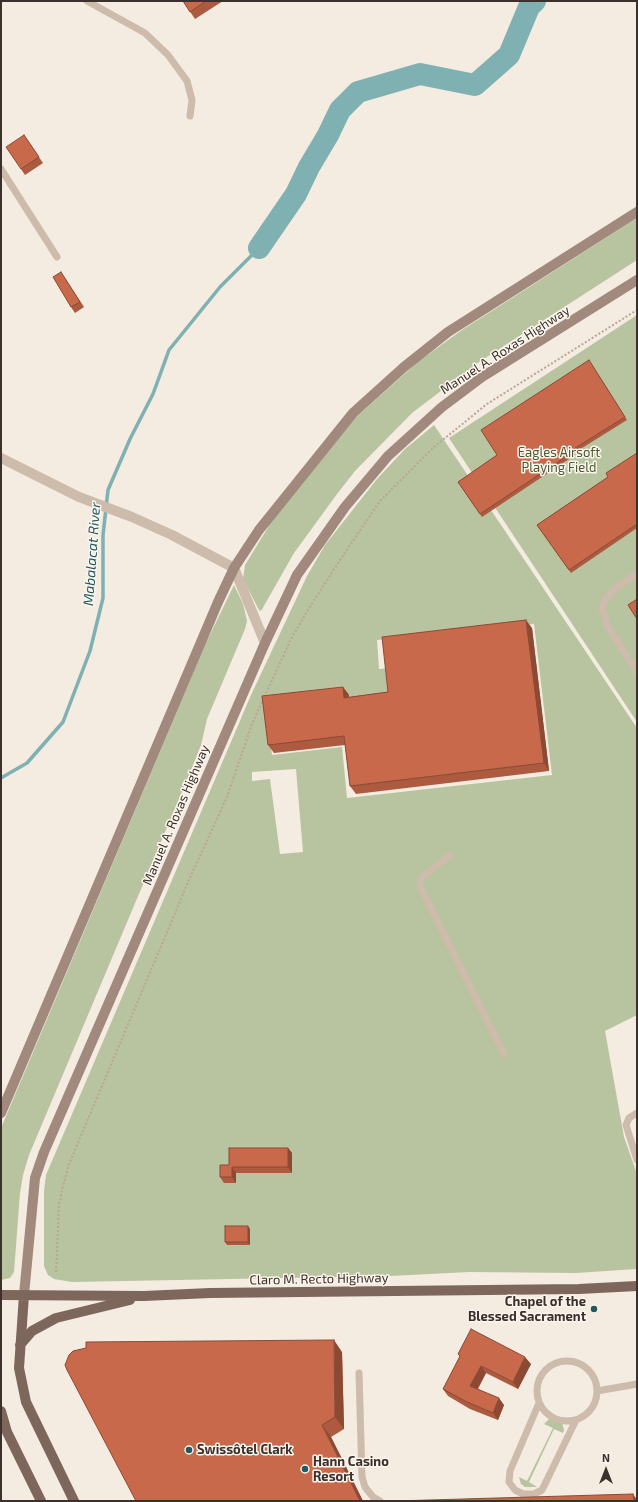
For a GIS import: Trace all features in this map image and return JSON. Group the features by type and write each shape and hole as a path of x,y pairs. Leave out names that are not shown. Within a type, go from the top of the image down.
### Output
{"main road":[{"path":"1,1113 218,602 234,568 259,530 353,413 404,367 448,332 637,212"},
{"name":"Manuel A. Roxas Highway","path":"74,1501 26,1402 19,1368 35,1178 44,1152 265,643 298,575 345,507 388,456 442,407 482,378 637,280"},
{"name":"Claro M. Recto Highway","path":"1,1295 144,1296 210,1293 579,1289 637,1286"},
{"path":"20,1345 32,1331 56,1318 144,1296"},
{"path":"1,1411 7,1432 41,1501"}],"street":[{"path":"1,458 79,497 132,517 208,553 234,568 265,643"}],"lane":[{"path":"87,1 145,33 168,55 187,81 192,100 190,116"},
{"path":"1,169 57,257"},
{"path":"637,574 615,588 604,602 602,609 608,627 637,672"},
{"path":"450,855 421,878 420,886 504,1054"},
{"path":"637,1113 629,1118 626,1125 637,1160"},
{"path":"538,1404 550,1416 558,1420 576,1420 591,1409 596,1401 596,1382 591,1373 584,1366 576,1362 556,1362 541,1375 537,1384 538,1404 510,1471 510,1482 515,1490 523,1494 534,1494 542,1490 576,1420"},
{"path":"359,1373 362,1477 365,1487 373,1497 380,1501"},
{"path":"597,1391 637,1384"}],"path":[{"path":"56,1272 59,1206 69,1164 189,880 227,797 252,724 290,641 306,613 380,501 434,447 488,404 637,310"}],"green space":[{"path":"637,218 637,260 479,362 412,413 355,471 337,494 294,553 261,611 259,610 243,579 245,565 272,521 354,419 419,361 462,330"},
{"name":"Eagles Airsoft Playing Field","path":"637,315 637,722 449,438"},
{"path":"434,425 637,728 637,1015 605,1031 624,1137 637,1174 637,1269 576,1273 469,1272 390,1276 72,1282 54,1279 48,1275 44,1266 44,1191 46,1175 251,695 307,576 325,545 377,479 405,449","holes":["534,624 552,775 347,798 342,747 272,755 266,704 349,694 351,705 393,700 389,668 379,669 377,640","296,769 303,852 280,854 270,779 252,781 252,772"]},
{"path":"234,585 243,604 247,621 245,629 207,719 201,745 189,775 29,1155 23,1175 20,1193 14,1272 10,1278 1,1280 1,1128 205,645"},
{"path":"549,1419 558,1419 562,1423 564,1430 563,1433 554,1429 529,1482 537,1487 525,1487 521,1484 519,1477 527,1481 553,1428 544,1424"}],"building":[{"path":"183,1 206,1 190,12"},
{"path":"24,135 39,157 21,169 6,147"},
{"path":"61,272 80,302 71,307 53,277"},
{"path":"589,360 625,417 572,450 573,452 480,514 458,482 497,455 481,430"},
{"path":"637,453 637,524 569,570 537,525 608,477 606,473"},
{"path":"637,599 637,619 628,605"},
{"path":"526,620 544,763 350,786 344,736 268,745 262,696 343,687 344,698 388,692 382,637"},
{"path":"229,1148 288,1148 288,1167 232,1167 232,1177 220,1177 220,1165 229,1165"},
{"path":"225,1226 248,1226 248,1242 225,1242"},
{"path":"471,1329 525,1357 513,1382 481,1366 470,1386 499,1398 493,1413 465,1401 443,1389 460,1356 458,1354"},
{"name":"Swissôtel Clark","path":"334,1340 335,1417 322,1425 360,1501 136,1501 65,1365 69,1355 73,1351 86,1348 86,1342"},
{"path":"633,1494 634,1501 395,1501"}],"waterway":[{"path":"259,248 296,194 340,110 358,92 420,74 475,85 509,55 529,7 535,1"},
{"name":"Mabalacat River","path":"1,778 27,763 63,722 90,651 103,598 103,535 108,490 130,439 153,394 169,350 220,287 259,248"}],"place":[{"name":"Chapel of the Blessed Sacrament","path":"594,1309"},
{"name":"Swissôtel Clark","path":"189,1450"},
{"name":"Hann Casino Resort","path":"305,1469"}]}
